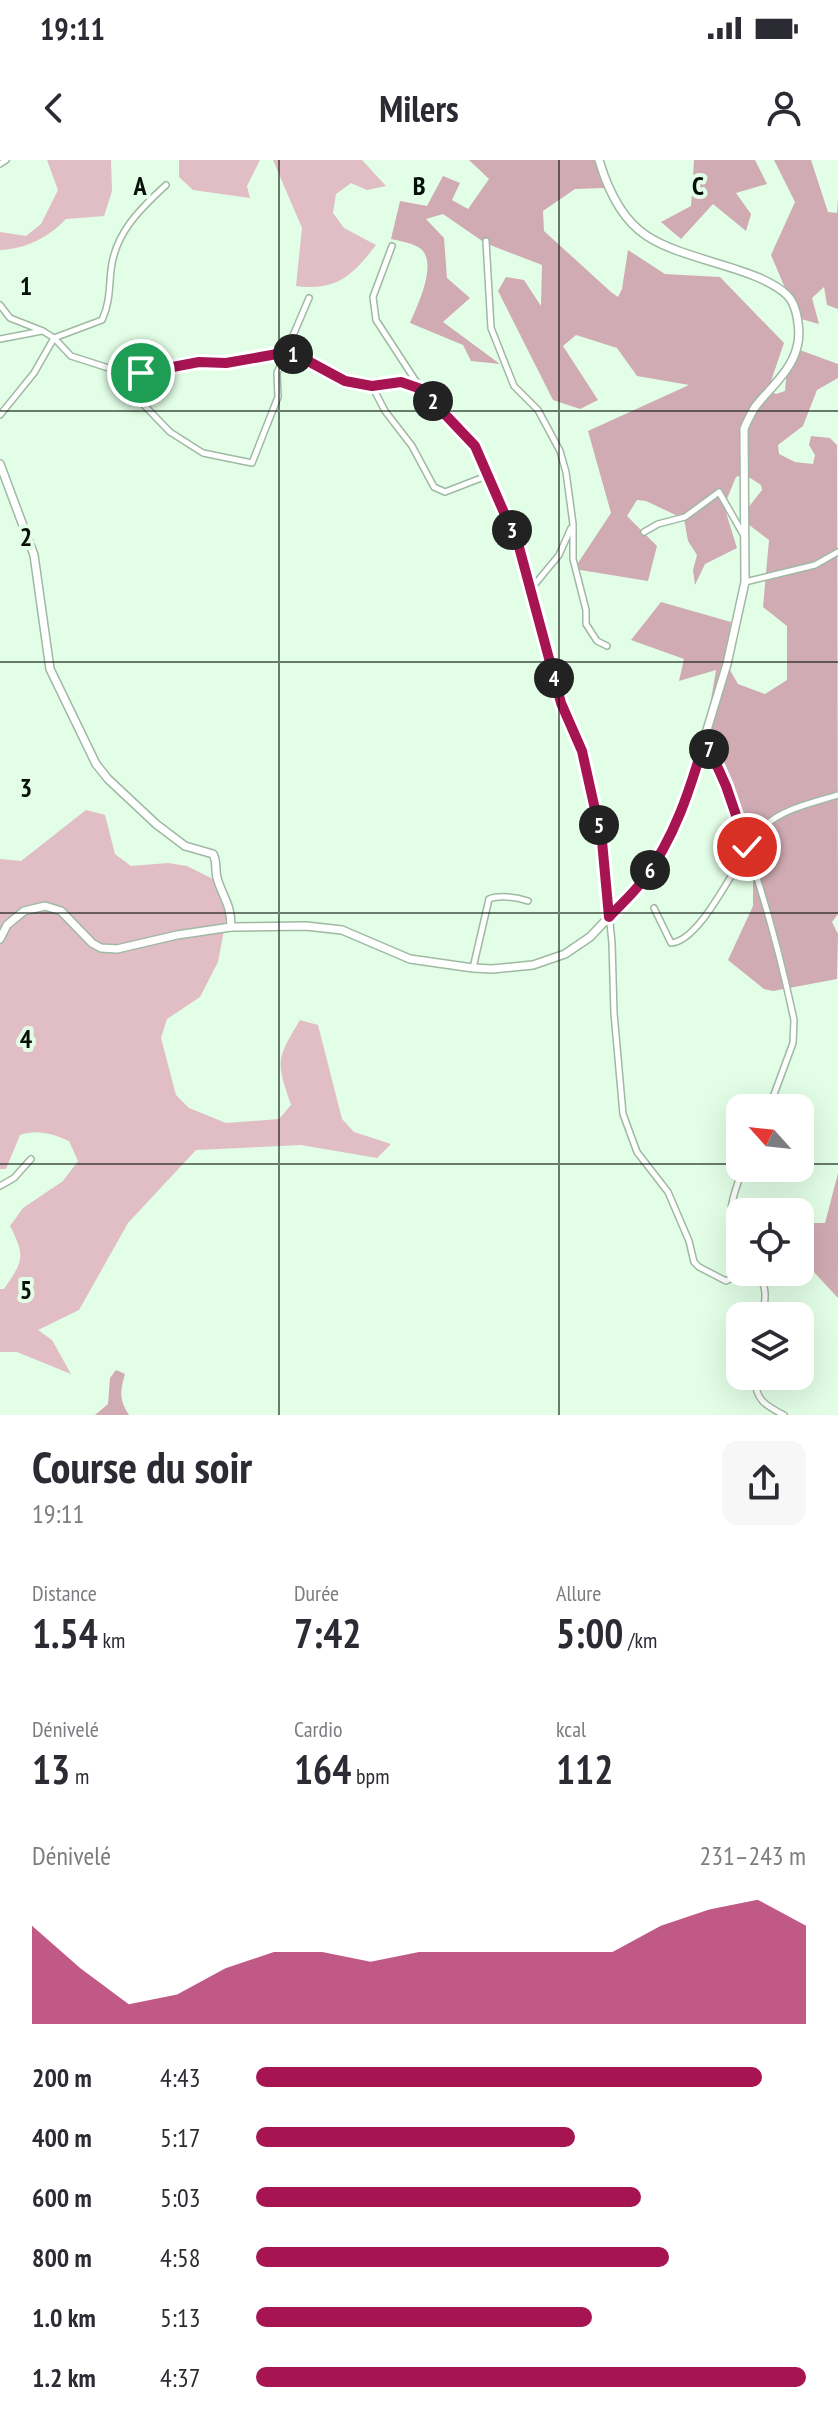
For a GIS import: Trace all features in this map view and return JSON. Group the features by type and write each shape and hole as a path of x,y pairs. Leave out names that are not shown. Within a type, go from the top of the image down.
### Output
{"street":[{"path":"0,164 6,160"},
{"path":"0,939 7,925 24,911 45,906 61,911 92,943 101,948 117,949 231,927 327,927 342,930 410,959 473,968 511,968 552,960 565,954 590,937 642,882 683,809 727,664 745,582 744,429 754,409 788,367 798,347 796,314 790,296 741,272 691,257 646,236 623,214 599,160"},
{"path":"0,415 34,373 54,338 102,320 109,304 111,269 121,234 166,185"},
{"path":"486,241 491,328 514,386 538,410 560,451 566,472 575,568 586,610 587,629 607,646"},
{"path":"392,246 373,297 376,320 421,389 475,446 489,475 519,547 561,703 582,751 602,841 623,1114 637,1152 668,1192 689,1241 694,1262 726,1281"},
{"path":"109,369 170,432 203,453 252,463 278,397 277,373 309,298"},
{"path":"0,305 10,318 43,331 71,356 127,374 175,365 226,363 287,353 329,370 345,381 372,386 395,381 421,389"},
{"path":"0,339 43,331"},
{"path":"372,386 385,411 412,446 434,487 445,492 489,475"},
{"path":"0,464 34,555 50,669 62,698 96,764 108,779 156,824 185,846 213,854 217,881 229,903 231,927"},
{"path":"644,532 658,524 685,517 719,492 745,536"},
{"path":"530,590 559,555 573,524"},
{"path":"745,582 815,565 838,552"},
{"path":"705,739 726,786 747,847 794,1020 793,1043 774,1094"},
{"path":"654,908 671,943 678,943 703,921 747,847 765,825 777,817 838,795"},
{"path":"473,968 489,899 517,898 528,901"},
{"path":"0,1186 14,1178 31,1159"},
{"path":"757,1390 759,1400 767,1408 784,1415"}],"shaded area":[{"path":"47,160 111,160 112,191 104,216 66,219 36,241 0,250 0,232 26,236 41,224 58,190"},
{"path":"179,160 260,160 247,186 250,198 193,190 179,177"},
{"path":"273,160 362,160 386,186 367,190 351,183 336,194 333,213 344,228 376,245 342,279 322,286 296,286 302,228"},
{"path":"469,160 597,160 605,188 575,189 543,211 544,231 611,292 618,297 622,289 628,250 665,274 720,277 784,343 768,390 776,394 785,391 787,369 797,349 838,364 838,378 817,390 803,426 778,445 779,454 795,462 813,464 815,455 809,445 811,436 830,438 837,445 838,914 832,922 838,934 837,979 773,991 764,989 728,960 753,906 753,871 704,741 716,670 679,681 684,659 631,640 661,602 731,622 727,665 738,684 765,694 787,680 787,626 763,607 769,540 740,518 762,490 761,485 744,474 736,477 724,506 737,548 705,564 695,585 693,570 697,555 688,541 684,519 646,501 637,500 627,516 657,546 648,581 574,569 611,513 588,431 689,385 637,376 617,348 576,335 563,346 598,400 580,409 553,400 498,291 506,277 524,280 541,306 542,265 485,243 443,214 426,219 444,238 447,278 470,298 443,322 500,364 471,361 463,345 410,323 421,296 427,264 421,249 391,239 400,201 427,206 443,176 460,183 452,200 468,209 489,179"},
{"path":"694,160 755,160 767,184 736,193 751,214 746,231 713,204 681,239 661,222 691,206"},
{"path":"774,160 811,160 828,212 837,213 838,198 838,309 827,305 824,287 812,298 819,324 801,319 796,314 771,255 795,202"},
{"path":"86,810 105,815 115,854 131,866 168,863 187,866 217,881 229,903 218,962 200,997 167,1019 161,1038 176,1095 189,1108 226,1123 279,1119 291,1105 281,1061 286,1044 300,1020 318,1025 342,1119 354,1132 391,1144 377,1158 301,1145 196,1150 128,1223 79,1310 38,1330 52,1340 71,1374 17,1352 0,1352 0,1289 4,1289 10,1280 20,1259 10,1226 23,1208 63,1181 78,1161 69,1141 51,1134 33,1132 20,1135 6,1169 0,1169 0,859 21,861"},
{"path":"838,1173 838,1298 814,1272 814,1223 825,1223"},
{"path":"116,1370 125,1374 121,1395 129,1415 95,1415 108,1404 110,1378"}],"route":[{"path":"141,373 163,366 226,363 287,353 329,370 345,381 372,386 395,381 421,389 475,446 519,547 561,703 582,751 593,794 602,841 609,917 642,882 659,856 683,809 705,739 726,786 747,847"}]}
